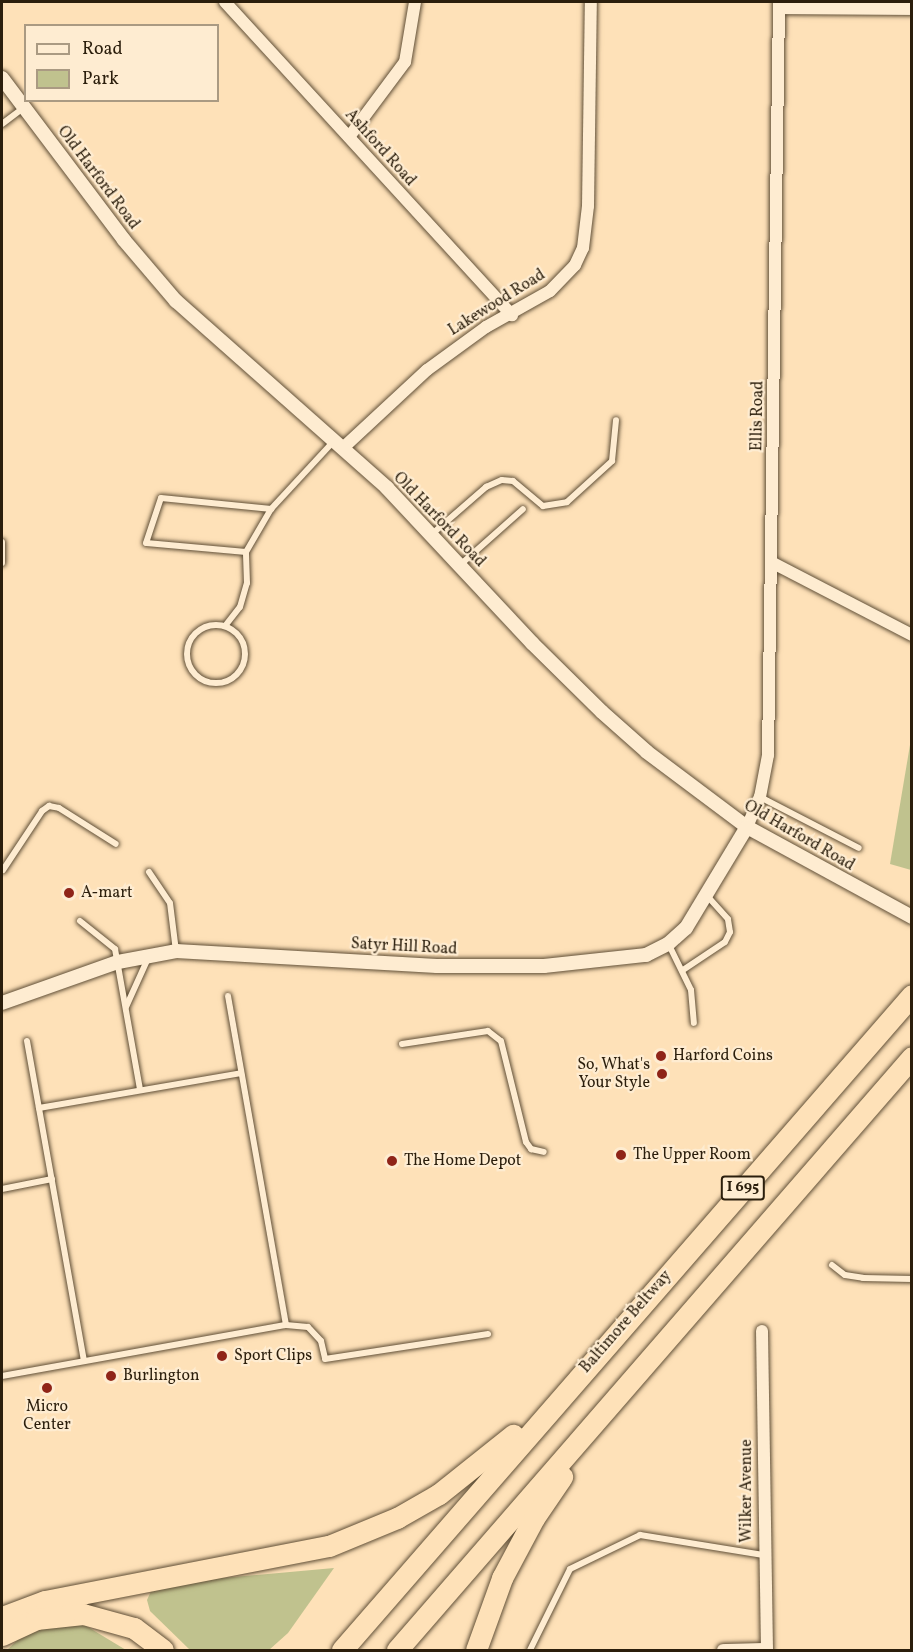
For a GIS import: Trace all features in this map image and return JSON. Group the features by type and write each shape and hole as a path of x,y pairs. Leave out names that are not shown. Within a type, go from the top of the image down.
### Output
{"highway":[{"name":"Baltimore Beltway","path":"342,1650 912,995"},
{"name":"I 695","path":"396,1650 912,1057"},
{"path":"2,1617 45,1601 293,1554 362,1534 462,1479 574,1381"},
{"path":"476,1650 502,1578 529,1528 618,1395"},
{"path":"2,1635 36,1619 83,1614 134,1628 163,1650"}],"street":[{"name":"Ashford Road","path":"225,2 512,315"},
{"path":"349,136 405,62 415,2"},
{"name":"Lakewood Road","path":"339,443 427,370 486,327 512,315 564,279 583,248 588,206 591,2"},
{"path":"779,5 912,9"},
{"name":"Ellis Road","path":"747,827 760,797 768,755 773,563 779,5"},
{"name":"Old Harford Road","path":"2,78 123,240 176,301 339,443 432,534 602,712 647,752 747,827 912,917"},
{"path":"773,563 912,635"},
{"name":"Satyr Hill Road","path":"2,1003 118,962 176,951 437,966 512,967 646,955 668,944 686,928 747,827"},
{"name":"Wilker Avenue","path":"762,1331 763,1555 767,1650"},
{"path":"723,1650 767,1650"}],"lane":[{"path":"2,124 24,108"},
{"path":"432,534 486,488 502,480 513,481 543,506 567,502 612,461 616,420"},
{"path":"225,626 240,608 247,583 246,552 272,509 339,443"},
{"path":"246,552 146,543 161,498 272,509"},
{"path":"460,565 523,509"},
{"path":"2,542 2,562"},
{"path":"206,626 225,626 234,631 244,646 243,666 230,680 211,683 194,674 189,666 187,647 191,638 206,626"},
{"path":"760,797 859,848"},
{"path":"3,870 42,811 49,806 59,808 116,844"},
{"path":"149,872 170,903 176,951"},
{"path":"683,970 725,942 729,932 728,919 707,896"},
{"path":"80,921 106,939 115,949 140,1090"},
{"path":"668,944 691,990 694,1023"},
{"path":"126,1008 150,955"},
{"path":"228,996 286,1324"},
{"path":"402,1044 488,1030 501,1041 526,1142 531,1149 544,1152"},
{"path":"27,1041 84,1362"},
{"path":"39,1108 241,1073"},
{"path":"2,1189 52,1179"},
{"path":"832,1265 845,1275 863,1278 912,1279"},
{"path":"2,1376 286,1324 308,1327 321,1341 325,1359 488,1334"},
{"path":"530,1650 570,1569 640,1535 763,1555"}],"green space":[{"path":"911,739 911,870 890,864"},
{"path":"334,1568 288,1633 269,1650 190,1650 150,1611 147,1600 152,1589 211,1579"},
{"path":"53,1622 83,1624 126,1650 7,1650 23,1635"}],"place":[{"name":"A-mart","path":"69,893"},
{"name":"Harford Coins","path":"661,1056"},
{"name":"So, What's Your Style","path":"662,1074"},
{"name":"The Upper Room","path":"621,1155"},
{"name":"The Home Depot","path":"392,1161"},
{"name":"Sport Clips","path":"222,1356"},
{"name":"Burlington","path":"111,1376"},
{"name":"Micro Center","path":"47,1388"}]}
